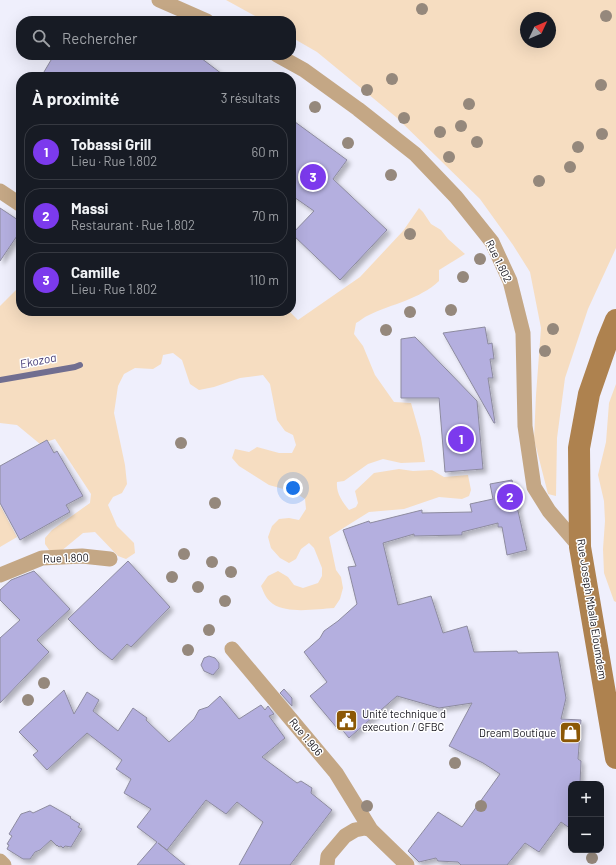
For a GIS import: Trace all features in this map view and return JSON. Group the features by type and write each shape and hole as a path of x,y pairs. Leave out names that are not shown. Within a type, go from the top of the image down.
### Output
{"main road":[{"name":"Rue Joseph Mballa Eloumdem","path":"616,320 589,394 579,448 580,547 616,758"}],"street":[{"path":"159,0 196,16"},
{"name":"Rue 1.802","path":"286,60 304,70 352,104 414,154 456,197 492,242 510,281 523,333 525,426 534,487 549,511 580,547"},
{"path":"0,191 16,202"},
{"name":"Rue 1.800","path":"0,575 42,558 82,556 110,560"},
{"name":"Rue 1.906","path":"232,649 336,773 371,830 407,865"},
{"path":"327,865 328,856 345,836 355,830 365,828 371,830"},
{"path":"0,862 4,865"}],"shaded area":[{"path":"226,0 616,0 616,248 588,309 565,378 557,438 556,496 548,494 534,439 541,328 530,272 513,245 480,199 396,117 317,52 296,40 296,16 255,16"},
{"path":"419,208 431,224 441,230 448,239 465,254 439,270 439,281 431,287 415,297 378,311 356,323 354,334 363,346 375,375 394,402 411,403 421,438 425,462 401,463 383,459 368,464 344,481 337,482 337,490 349,510 356,507 358,503 355,491 374,473 399,469 413,471 432,470 444,477 468,475 471,490 469,496 462,499 439,497 404,509 369,512 329,537 336,570 341,577 343,588 340,599 334,608 294,610 279,607 269,600 261,586 268,576 278,571 288,577 294,585 303,588 318,583 322,576 322,568 314,548 309,543 301,549 296,559 289,563 280,558 271,548 268,537 272,526 279,519 289,518 299,520 306,509 305,499 294,492 269,485 239,466 232,458 235,449 249,452 257,447 279,453 292,453 296,445 293,435 285,431 277,420 270,384 263,375 240,378 214,387 199,390 190,384 182,360 173,353 163,355 161,364 153,369 135,368 124,374 118,386 114,413 125,465 127,484 122,493 113,497 108,505 117,526 134,543 135,553 126,559 118,556 95,532 83,533 60,552 52,554 45,544 45,538 52,530 90,503 91,494 55,439 40,444 17,425 0,423 0,306 16,290 16,316 294,316 298,320 360,277 403,231"},
{"path":"616,384 616,602 614,601 604,573 604,501 598,475 606,442 609,403"},
{"path":"0,505 17,537 0,547"}],"building":[{"path":"51,60 204,60 219,72 44,72"},
{"path":"296,123 347,160 333,179 387,230 340,280 296,238 296,230 314,211 296,198"},
{"path":"0,208 16,219 16,237 0,261"},
{"path":"485,327 488,344 492,343 494,359 490,359 493,378 488,378 495,423 443,333"},
{"path":"415,337 477,401 483,469 445,472 439,398 401,398 401,339"},
{"path":"47,440 54,453 57,451 83,496 66,505 70,512 20,540 0,503 0,466"},
{"path":"512,480 527,550 507,555 502,527 498,527 498,523 462,532 462,535 414,536 414,534 383,543 398,605 431,596 443,633 467,626 474,652 558,652 566,698 561,719 581,720 578,759 581,761 580,781 568,781 568,827 561,822 539,852 525,843 507,865 461,865 458,862 438,861 436,858 419,862 408,851 438,812 462,827 500,774 483,763 449,746 472,703 439,708 397,696 349,738 339,726 337,728 310,696 327,682 304,652 320,638 324,631 357,604 348,567 356,566 343,530 369,521 370,523 422,510 422,513 472,512 470,504 493,499 490,484"},
{"path":"128,561 170,607 131,647 127,644 112,660 98,649 68,619"},
{"path":"34,571 70,609 37,640 49,652 0,703 0,638 20,620 0,600 0,590 11,580"},
{"path":"209,656 215,658 219,663 219,668 213,675 204,671 201,665 204,658"},
{"path":"284,689 292,698 292,706 280,693"},
{"path":"64,690 74,714 87,692 99,700 93,711 118,731 133,708 147,718 146,720 169,742 194,719 199,710 208,707 220,696 239,719 261,705 265,710 268,706 274,714 269,716 285,738 262,757 297,783 301,781 312,788 311,793 332,810 290,865 239,865 263,822 237,802 226,814 206,800 167,850 158,843 185,865 137,865 157,842 137,827 151,809 124,793 131,779 116,769 122,760 87,733 47,770 33,755 38,751 19,732"},
{"path":"50,805 80,824 78,827 82,829 71,847 59,847 51,840 40,850 35,852 30,859 23,859 7,849 9,845 7,844 12,836 9,834 21,814 30,811 33,813"}],"waterway":[{"name":"Ekozoa","path":"0,380 80,365"}],"place":[{"name":"Camille","path":"313,177"},
{"name":"Tobassi Grill","path":"461,439"},
{"name":"Massi","path":"510,497"},
{"name":"Unité technique d execution / GFBC","path":"347,720"},
{"name":"Dream Boutique","path":"571,733"}]}
